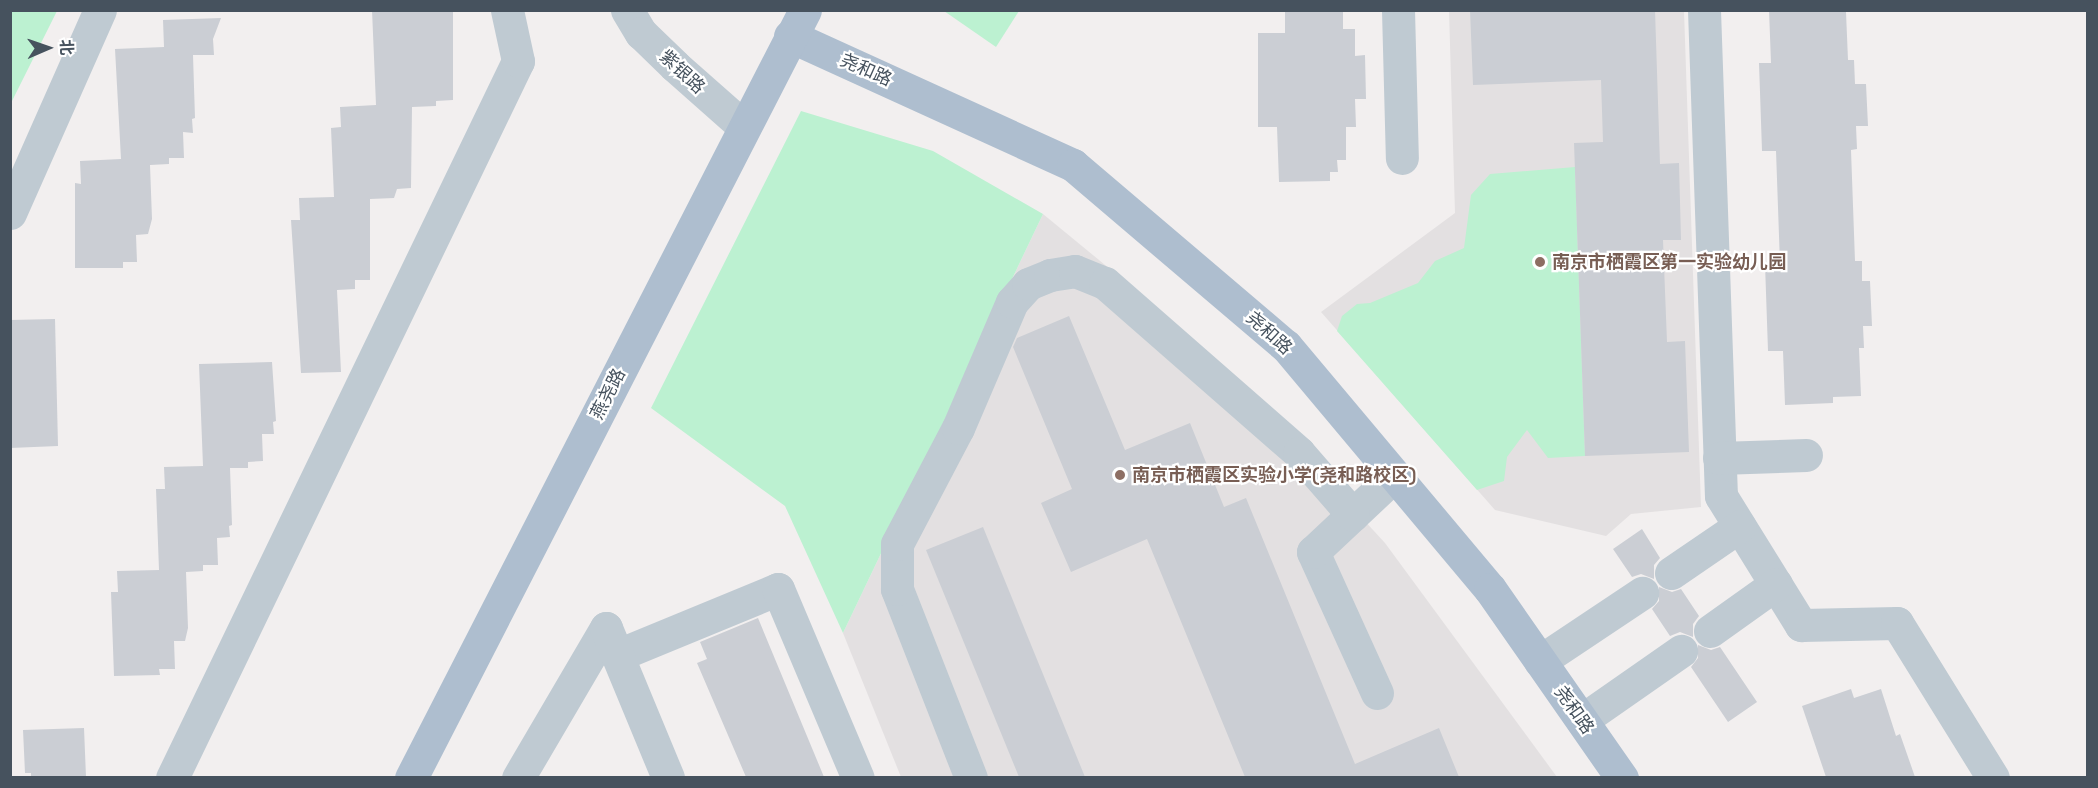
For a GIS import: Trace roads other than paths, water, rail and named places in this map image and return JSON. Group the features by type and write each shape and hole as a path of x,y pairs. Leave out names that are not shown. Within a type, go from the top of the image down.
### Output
{"main road":[{"name":"燕尧路","path":"411,777 798,23"},
{"name":"尧和路","path":"798,23 1074,165 1286,346 1490,589 1622,777"}],"street":[{"path":"10,213 100,10"},
{"path":"172,777 518,61 507,10"},
{"name":"紫银路","path":"627,10 641,33 744,127"},
{"path":"1398,10 1402,158"},
{"path":"1704,10 1721,496 1802,625 1898,623 1994,777"},
{"path":"971,777 897,589 897,544 958,428 1012,302 1028,284 1050,274 1075,272 1105,283 1299,453 1353,515"},
{"path":"1719,458 1806,455"},
{"path":"1377,693 1313,552 1394,476"},
{"path":"1671,573 1740,526"},
{"path":"1710,631 1776,584"},
{"path":"618,655 778,589 858,777"},
{"path":"1540,661 1642,593"},
{"path":"518,777 606,628 668,777"},
{"path":"1582,720 1681,651"}],"place":[{"name":"南京市栖霞区第一实验幼儿园","path":"1540,262"},
{"name":"南京市栖霞区实验小学(尧和路校区)","path":"1120,475"}]}
